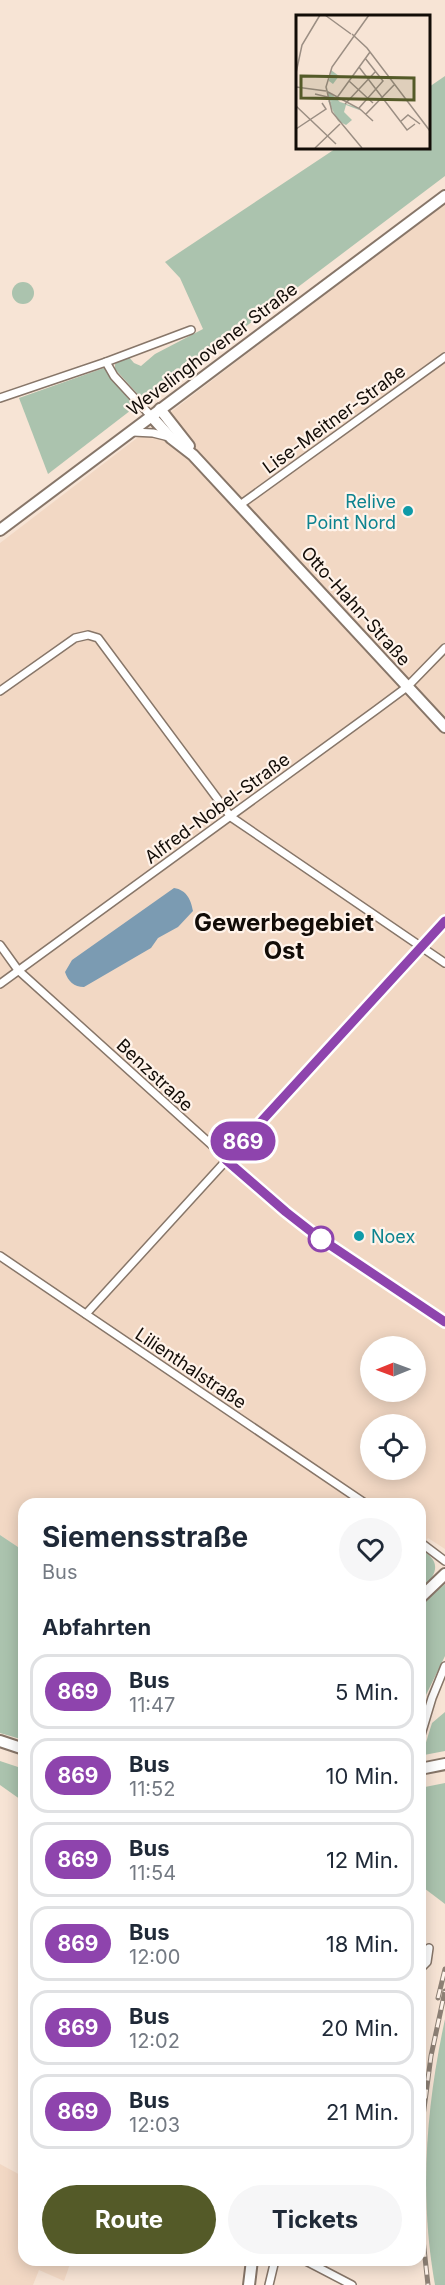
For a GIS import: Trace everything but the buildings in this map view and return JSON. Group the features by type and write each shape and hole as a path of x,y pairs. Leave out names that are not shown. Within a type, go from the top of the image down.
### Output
{"street":[{"name":"Wevelinghovener Straße","path":"0,530 445,196"},
{"path":"0,398 191,330"},
{"name":"Lise-Meitner-Straße","path":"240,505 445,357"},
{"path":"106,362 114,376 151,416"},
{"name":"Otto-Hahn-Straße","path":"160,409 193,454 445,727"},
{"name":"Otto-Hahn-Straße","path":"151,416 171,438 193,454"},
{"name":"Otto-Hahn-Straße","path":"128,433 148,432 171,438"},
{"path":"0,691 72,639 84,635 98,638 231,817 445,963"},
{"name":"Alfred-Nobel-Straße","path":"0,984 407,687 445,648"},
{"path":"86,1314 445,921"},
{"name":"Benzstraße","path":"0,945 18,970 286,1212 318,1237 445,1322"},
{"name":"Lilienthalstraße","path":"0,1256 357,1498"},
{"path":"426,1547 445,1561"},
{"path":"426,1592 445,1575"},
{"path":"426,1718 445,1666"},
{"path":"0,1742 18,1747"},
{"path":"426,1768 445,1764"},
{"path":"426,1963 429,1948"},
{"path":"249,2285 251,2266"},
{"path":"268,2285 273,2266"},
{"path":"316,2266 352,2285"}],"shaded area":[{"path":"445,202 445,1549 428,1538 426,1540 426,1498 18,1498 18,1547 0,1535 0,543"},
{"path":"0,2164 18,2174 18,2266 69,2266 64,2281 39,2270 33,2285 0,2285"}],"green space":[{"path":"445,76 445,176 163,389 147,400 143,400 115,369 115,364 128,356 134,363 141,366 155,354 203,329 180,278 165,262 336,148 430,148 430,86"},
{"path":"23,282 31,285 34,293 31,301 23,304 15,301 12,293 15,285"},
{"path":"104,368 135,407 48,474 19,398"},
{"path":"0,1535 18,1547 18,1738 0,1733"},
{"path":"426,1553 435,1564 430,1580 426,1584"},
{"path":"445,1584 445,1656 426,1695 426,1601"},
{"path":"445,1712 445,1751 426,1755 426,1742 432,1723"},
{"path":"0,1761 18,1767 18,1798 0,1785"},
{"path":"445,1783 445,1904 426,1890 426,1787"},
{"path":"445,2019 445,2285 435,2285 427,2218 427,2151 433,2085"}],"water":[{"path":"174,888 188,896 193,911 178,927 158,938 151,948 84,987 74,985 70,981 65,972 72,960"}],"railway":[{"path":"438,1998 445,1969"},
{"path":"426,2094 431,2056 445,1991"},
{"path":"426,2266 428,2285"}],"bus line":[{"name":"869","path":"445,921 226,1160 265,1195 318,1237 445,1322"}],"place":[{"name":"Relive Point Nord","path":"408,511"},
{"name":"Noex","path":"359,1236"}],"district":[{"name":"Gewerbegebiet Ost","path":"284,936"}]}
